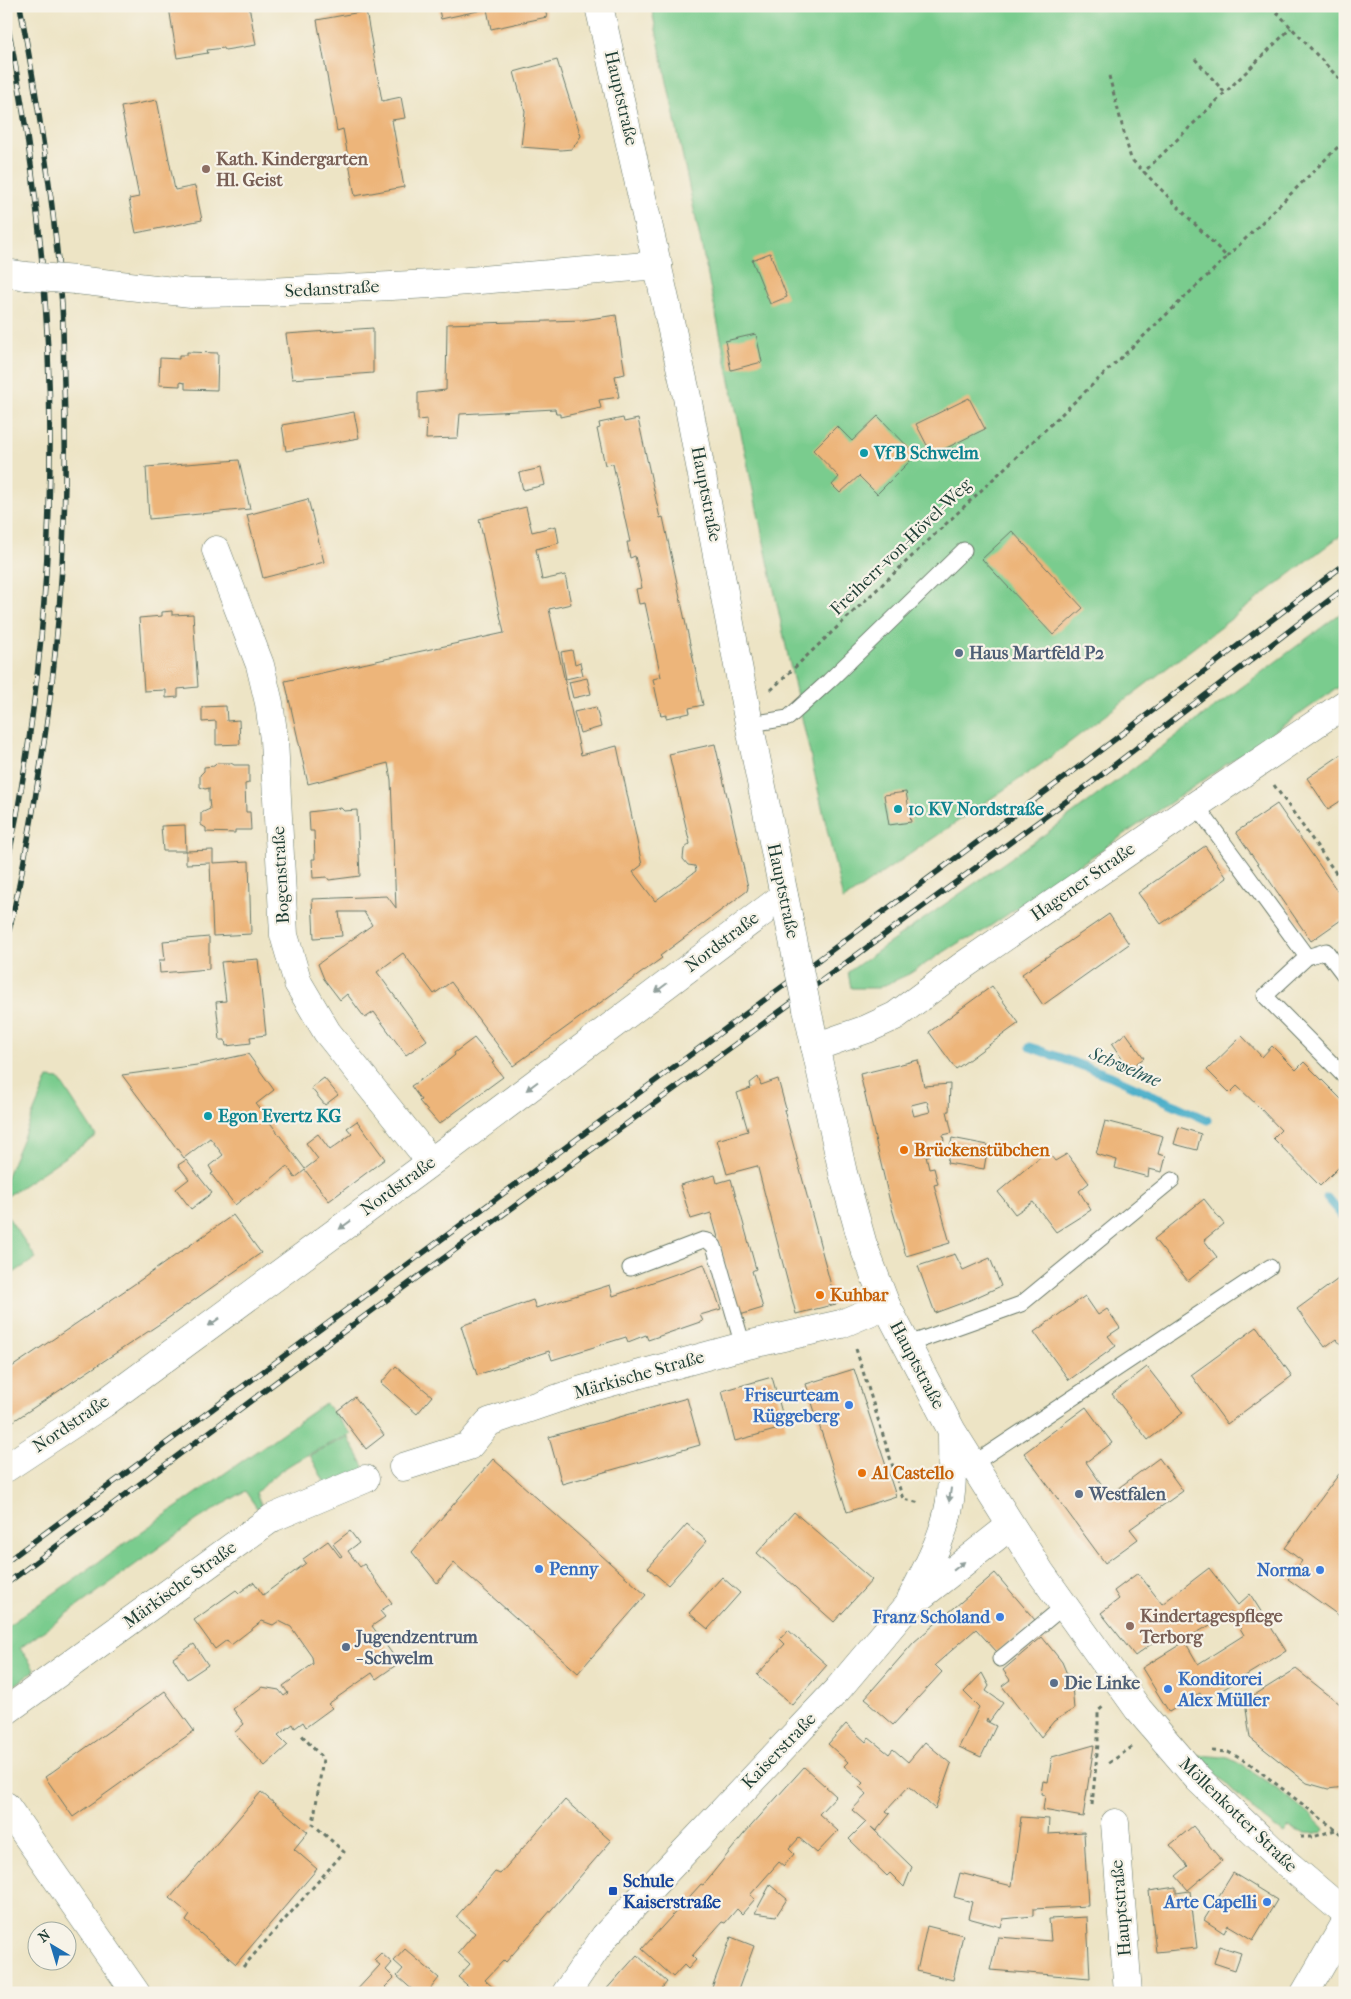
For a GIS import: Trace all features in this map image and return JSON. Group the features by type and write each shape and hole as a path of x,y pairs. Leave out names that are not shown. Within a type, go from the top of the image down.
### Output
{"street":[{"name":"Hauptstraße","path":"600,6 700,461 806,1009 843,1173 863,1245 886,1305 952,1431 1010,1526 1064,1606 1132,1700"},
{"name":"Sedanstraße","path":"16,274 191,293 268,292 432,284 658,265"},
{"name":"Bogenstraße","path":"216,550 260,665 269,703 274,739 284,935 298,983 327,1032 432,1162"},
{"name":"Hagener Straße","path":"815,1047 867,1029 894,1016 964,965 1196,804 1345,704"},
{"name":"Nordstraße","path":"6,1468 103,1404 786,905"},
{"name":"Märkische Straße","path":"403,1467 469,1446 489,1422 582,1390 743,1346 848,1322 886,1305"},
{"path":"907,1607 929,1566 944,1524 951,1493 952,1431"},
{"name":"Märkische Straße","path":"6,1711 272,1518 365,1479"},
{"name":"Kaiserstraße","path":"566,1993 606,1936 838,1689 907,1607 1010,1526"},
{"name":"Möllenkotter Straße","path":"1132,1700 1175,1754 1198,1779 1274,1852 1345,1913"},
{"path":"6,1806 136,1993"},
{"name":"Hauptstraße","path":"1115,1823 1128,1993"},
{"path":"1305,1993 1345,1924"}],"lane":[{"path":"749,718 788,718 829,681 964,550"},
{"path":"1196,804 1307,957"},
{"path":"1345,976 1326,951 1307,957 1265,996 1345,1077"},
{"path":"906,1345 1021,1304 1172,1180"},
{"path":"630,1268 703,1240 708,1241 714,1246 743,1346"},
{"path":"973,1464 1270,1267"},
{"path":"1000,1659 1064,1606"}],"path":[{"path":"1272,7 1345,85"},
{"path":"1144,172 1291,28"},
{"path":"1195,59 1225,93"},
{"path":"1109,76 1131,159 1227,257"},
{"name":"Freiherr-von-Hövel-Weg","path":"749,718 1227,257 1345,140"},
{"path":"1258,762 1345,886"},
{"path":"848,1322 874,1411 903,1499 931,1506 944,1524"},
{"path":"1115,1823 1091,1815 1098,1744 1098,1711 1132,1700"},
{"path":"243,1966 344,1852 313,1824 323,1759 300,1734"},
{"path":"1175,1754 1193,1745 1204,1750 1228,1752 1249,1763 1345,1837"}],"green space":[{"path":"651,6 1345,6 1345,532 1040,765 843,900 788,656"},
{"path":"1345,610 1345,683 973,938 963,940 909,974 878,988 851,988 848,972 1048,832"},
{"path":"48,1078 59,1079 96,1136 6,1197 6,1178"},
{"path":"6,1214 36,1258 6,1278"},
{"path":"325,1403 351,1434 312,1452 278,1473 256,1493 262,1506 257,1508 245,1491 197,1520 20,1648 35,1670 6,1692 6,1627"},
{"path":"348,1437 371,1479 334,1500 310,1455"},
{"path":"1197,1755 1228,1758 1236,1762 1294,1802 1325,1829 1322,1832 1309,1833 1289,1827 1284,1834 1254,1811"}],"building":[{"path":"249,6 256,45 225,50 224,48 207,50 208,53 177,58 169,7"},
{"path":"438,6 544,6 547,17 491,29 487,9 441,19"},
{"path":"366,11 382,101 401,97 405,118 392,120 404,187 355,196 343,129 337,131 317,20"},
{"path":"557,60 581,136 572,149 521,147 525,111 514,72"},
{"path":"157,100 175,190 195,186 202,220 136,233 129,199 139,197 121,107"},
{"path":"770,253 787,297 770,304 752,260"},
{"path":"616,315 625,374 615,376 619,397 599,400 601,408 560,417 560,414 556,414 555,409 460,414 458,438 426,439 427,419 418,420 418,393 446,390 447,324 583,320"},
{"path":"373,328 373,373 292,379 286,334"},
{"path":"756,334 762,362 731,370 725,341"},
{"path":"187,352 218,353 217,390 185,389 185,383 180,382 180,386 159,385 160,358 179,359 179,355 187,355"},
{"path":"969,398 985,429 932,455 916,424"},
{"path":"354,412 359,438 286,451 282,425"},
{"name":"VfB Schwelm","path":"878,416 916,455 877,494 859,476 840,493 832,485 839,477 813,450 837,426 852,441"},
{"path":"623,418 624,422 638,419 660,518 663,517 703,705 689,708 690,713 666,718 666,715 661,716 653,679 661,677 645,603 639,604 636,589 642,588 635,556 630,558 627,542 630,542 613,464 605,465 597,429 600,428 599,423"},
{"path":"239,460 250,509 149,519 146,467"},
{"path":"541,468 545,485 523,490 519,473"},
{"path":"308,499 324,562 263,578 247,515"},
{"path":"526,507 532,532 556,526 559,543 536,549 542,580 565,575 571,604 549,609 581,755 617,746 642,865 633,872 655,901 696,871 695,866 688,865 683,859 684,849 690,844 669,754 715,744 748,887 747,891 660,956 662,958 513,1066 451,982 434,994 403,953 377,972 427,1040 406,1055 374,1012 365,1018 347,994 340,1000 324,979 318,964 372,925 364,912 339,912 342,936 314,938 312,899 387,896 396,908 391,780 388,763 308,784 285,681 504,633 479,519"},
{"path":"1012,531 1083,608 1053,635 982,559"},
{"path":"172,611 172,615 193,614 198,687 178,689 178,697 166,698 166,690 144,691 139,618 162,616 162,612"},
{"path":"572,650 575,664 580,662 583,675 566,679 561,652"},
{"path":"587,678 591,694 573,698 569,682"},
{"path":"226,706 227,721 239,720 240,744 216,745 216,721 202,722 202,707"},
{"path":"596,707 601,727 580,733 574,712"},
{"path":"1345,752 1345,798 1328,809 1307,778"},
{"path":"217,763 249,765 249,783 245,784 246,812 250,812 251,830 235,830 235,833 206,832 206,828 201,825 201,813 210,809 209,788 200,787 200,775 204,771 204,767 214,766"},
{"name":"10 KV Nordstraße","path":"906,792 911,822 889,825 884,795"},
{"path":"1277,804 1345,902 1345,926 1341,920 1311,941 1236,832"},
{"path":"341,808 344,811 357,810 360,876 329,880 327,877 313,878 312,859 315,859 314,831 310,831 309,812"},
{"path":"185,825 186,851 163,851 161,826"},
{"path":"1205,846 1227,878 1161,924 1138,893"},
{"path":"213,850 213,863 249,861 251,934 213,936 210,863 186,864 186,851"},
{"path":"1109,914 1129,944 1043,1005 1022,974"},
{"path":"209,937 209,969 160,973 159,960 165,960 163,941"},
{"path":"258,959 266,1035 250,1037 251,1043 226,1046 225,1040 220,1040 216,1002 226,1001 221,962"},
{"path":"992,986 1019,1023 956,1069 929,1032"},
{"path":"1126,1033 1144,1058 1129,1069 1112,1044"},
{"path":"1242,1036 1262,1057 1272,1046 1296,1070 1304,1062 1345,1103 1345,1161 1320,1186 1273,1138 1281,1130 1259,1107 1237,1086 1230,1093 1207,1070"},
{"path":"474,1038 494,1062 492,1063 503,1077 439,1124 419,1101 421,1100 411,1086 444,1064 455,1055 454,1053"},
{"path":"248,1054 274,1090 256,1104 305,1169 318,1159 306,1143 318,1134 330,1150 352,1134 347,1128 357,1121 385,1159 329,1201 305,1170 295,1178 287,1166 258,1190 257,1188 235,1205 211,1174 213,1173 209,1166 223,1155 210,1138 184,1158 122,1075 197,1065"},
{"path":"918,1060 924,1086 950,1084 949,1111 947,1111 952,1133 943,1135 944,1141 929,1145 931,1155 926,1156 929,1169 934,1168 938,1184 934,1185 950,1243 906,1256 889,1198 860,1074","holes":["927,1101 930,1112 914,1116 911,1105"]},
{"path":"758,1077 761,1085 778,1079 786,1109 784,1110 836,1304 796,1314 758,1168 757,1166 727,1174 717,1140 748,1131 737,1093 751,1088 750,1083"},
{"path":"324,1078 338,1095 325,1105 311,1088"},
{"path":"1105,1121 1163,1136 1158,1154 1166,1156 1162,1172 1149,1169 1148,1177 1115,1168 1117,1160 1096,1154"},
{"path":"1179,1127 1201,1134 1197,1150 1174,1144"},
{"path":"952,1138 988,1145 984,1169 947,1163"},
{"path":"1047,1151 1055,1161 1067,1154 1089,1183 1079,1191 1091,1210 1056,1232 1033,1202 1015,1214 998,1192"},
{"path":"186,1160 212,1193 191,1209 176,1189 189,1179 178,1165"},
{"path":"715,1175 717,1183 731,1179 756,1269 752,1271 763,1308 740,1315 711,1213 691,1219 680,1185"},
{"path":"1204,1199 1224,1224 1204,1240 1217,1257 1188,1281 1154,1239"},
{"path":"233,1215 261,1253 167,1319 6,1426 6,1371"},
{"path":"955,1254 963,1270 990,1258 1001,1286 935,1313 918,1266"},
{"path":"704,1264 721,1309 700,1315 703,1321 648,1340 646,1335 628,1342 626,1337 552,1360 549,1351 477,1375 461,1326 533,1300 536,1308 610,1285 613,1296"},
{"path":"1345,1274 1345,1346 1343,1347 1336,1339 1325,1347 1297,1309"},
{"path":"1085,1296 1098,1315 1107,1309 1120,1328 1108,1336 1116,1346 1069,1380 1034,1332"},
{"path":"1257,1327 1292,1376 1227,1424 1191,1375"},
{"path":"396,1366 432,1396 417,1414 381,1383"},
{"path":"1147,1367 1183,1413 1148,1440 1112,1394"},
{"path":"854,1369 896,1496 847,1512 806,1384"},
{"path":"772,1377 786,1427 735,1441 722,1391"},
{"path":"355,1397 384,1435 366,1449 337,1411"},
{"path":"687,1398 700,1445 562,1484 549,1437"},
{"path":"1086,1407 1112,1443 1086,1462 1109,1495 1159,1458 1183,1491 1130,1529 1138,1539 1105,1563 1024,1453"},
{"name":"Penny","path":"493,1459 646,1595 578,1673 454,1563 437,1583 412,1552"},
{"name":"Norma","path":"1339,1474 1345,1478 1345,1620 1288,1579 1302,1561 1285,1548"},
{"path":"794,1512 872,1580 834,1622 757,1553"},
{"path":"687,1524 707,1541 668,1585 648,1568"},
{"name":"Jugendzentrum - Schwelm","path":"350,1531 359,1543 348,1551 360,1567 364,1564 392,1603 380,1611 385,1617 372,1626 399,1663 376,1679 372,1673 328,1704 332,1708 306,1727 303,1722 295,1728 293,1724 278,1735 288,1745 265,1766 234,1733 244,1724 233,1709 262,1687 279,1690 284,1696 288,1693 283,1686 313,1664 312,1657 291,1627 279,1621 273,1625 262,1621 231,1645 227,1640 215,1649 194,1620 236,1590 239,1593 254,1582 263,1595 306,1563 303,1559 328,1541 340,1557 342,1556 333,1544"},
{"path":"1209,1568 1238,1605 1250,1594 1286,1651 1204,1701 1200,1693 1169,1712 1142,1668 1181,1644 1170,1630 1135,1656 1101,1613 1119,1599 1114,1591 1138,1573 1162,1604","holes":["1230,1611 1244,1635 1198,1664 1184,1640 1224,1617"]},
{"path":"995,1573 1035,1620 997,1652 976,1629 935,1665 942,1672 893,1725 869,1704 870,1702 865,1698 914,1642"},
{"path":"722,1577 740,1593 708,1629 689,1613"},
{"path":"788,1630 827,1665 792,1705 757,1675 785,1644 780,1639"},
{"path":"1042,1637 1062,1662 1072,1686 1074,1709 1054,1721 1041,1737 1002,1686 1010,1680 1003,1670"},
{"path":"194,1644 208,1665 187,1679 173,1658"},
{"path":"1296,1669 1340,1704 1345,1698 1344,1787 1328,1789 1307,1783 1250,1738 1245,1701"},
{"path":"982,1673 989,1686 986,1691 1003,1703 989,1722 987,1718 986,1721 996,1726 981,1757 959,1747 979,1707 964,1692"},
{"path":"165,1691 194,1731 73,1817 45,1777"},
{"path":"846,1724 866,1742 869,1738 889,1754 893,1749 908,1762 925,1742 951,1764 935,1809 909,1786 886,1811 890,1814 876,1831 871,1827 912,1867 904,1887 890,1873 887,1876 849,1839 866,1822 852,1810 867,1794 859,1787 863,1783 844,1766 848,1762 828,1744"},
{"path":"1094,1745 1083,1817 1043,1810 1045,1795 1041,1794 1043,1781 1048,1782 1052,1757"},
{"path":"804,1767 836,1796 819,1814 838,1831 817,1853 799,1838 789,1849 794,1854 784,1866 779,1862 750,1895 755,1899 742,1914 737,1909 725,1923 722,1922 692,1956 696,1960 688,1969 684,1965 673,1977 642,1949 701,1884 703,1885 743,1835"},
{"path":"261,1792 308,1832 294,1849 317,1869 236,1964 186,1921 190,1915 170,1898"},
{"path":"565,1800 611,1841 506,1962 504,1960 485,1980 499,1993 474,1993 458,1977 470,1964 458,1953 475,1933 456,1917 495,1872 500,1874"},
{"path":"1021,1817 1049,1819 1048,1834 1084,1832 1088,1906 1033,1909 1033,1916 1003,1919 1001,1927 968,1918 972,1902 954,1897 960,1873 1012,1886"},
{"path":"1193,1826 1222,1861 1188,1890 1176,1876 1188,1866 1170,1845"},
{"path":"1233,1873 1277,1900 1253,1940 1228,1925 1224,1933 1204,1920"},
{"path":"770,1885 787,1899 776,1916 755,1913"},
{"path":"1176,1887 1176,1893 1190,1891 1197,1948 1156,1952 1149,1891"},
{"path":"1087,1917 1090,1978 990,1970 998,1937 1051,1941 1049,1919"},
{"path":"927,1926 963,1935 953,1980 917,1971"},
{"path":"731,1937 754,1946 737,1993 710,1993"},
{"path":"1219,1946 1241,1953 1235,1970 1214,1963"},
{"path":"405,1949 439,1978 427,1993 416,1993 397,1976 403,1969 394,1961"},
{"path":"381,1953 392,1963 386,1970 394,1978 385,1987 391,1993 354,1993 380,1965 374,1960"},
{"path":"637,1955 667,1982 658,1993 603,1993"}],"waterway":[{"name":"Schwelme","path":"1030,1047 1111,1076 1207,1120"},
{"name":"Schwelme","path":"1327,1198 1345,1219"}],"railway":[{"path":"6,943 29,835 50,695 60,592 65,488 63,326 58,257 44,149 20,6"},
{"path":"6,18 27,137 39,228 50,412 49,505 36,689 23,780 6,871"},
{"path":"6,1562 1076,769 1345,564"},
{"path":"6,1584 343,1332 1087,786 1345,588"}],"place":[{"name":"Kath. Kindergarten Hl. Geist","path":"206,169"},
{"name":"VfB Schwelm","path":"864,453"},
{"name":"Haus Martfeld P2","path":"959,653"},
{"name":"10 KV Nordstraße","path":"898,809"},
{"name":"Egon Evertz KG","path":"208,1116"},
{"name":"Brückenstübchen","path":"904,1150"},
{"name":"Kuhbar","path":"820,1295"},
{"name":"Friseurteam Rüggeberg","path":"849,1405"},
{"name":"Al Castello","path":"862,1473"},
{"name":"Westfalen","path":"1079,1494"},
{"name":"Penny","path":"539,1569"},
{"name":"Norma","path":"1320,1570"},
{"name":"Franz Scholand","path":"1000,1617"},
{"name":"Kindertagespflege Terborg","path":"1130,1626"},
{"name":"Jugendzentrum - Schwelm","path":"346,1647"},
{"name":"Die Linke","path":"1054,1683"},
{"name":"Konditorei Alex Müller","path":"1168,1689"},
{"name":"Schule Kaiserstraße","path":"613,1891"},
{"name":"Arte Capelli","path":"1267,1902"}]}
